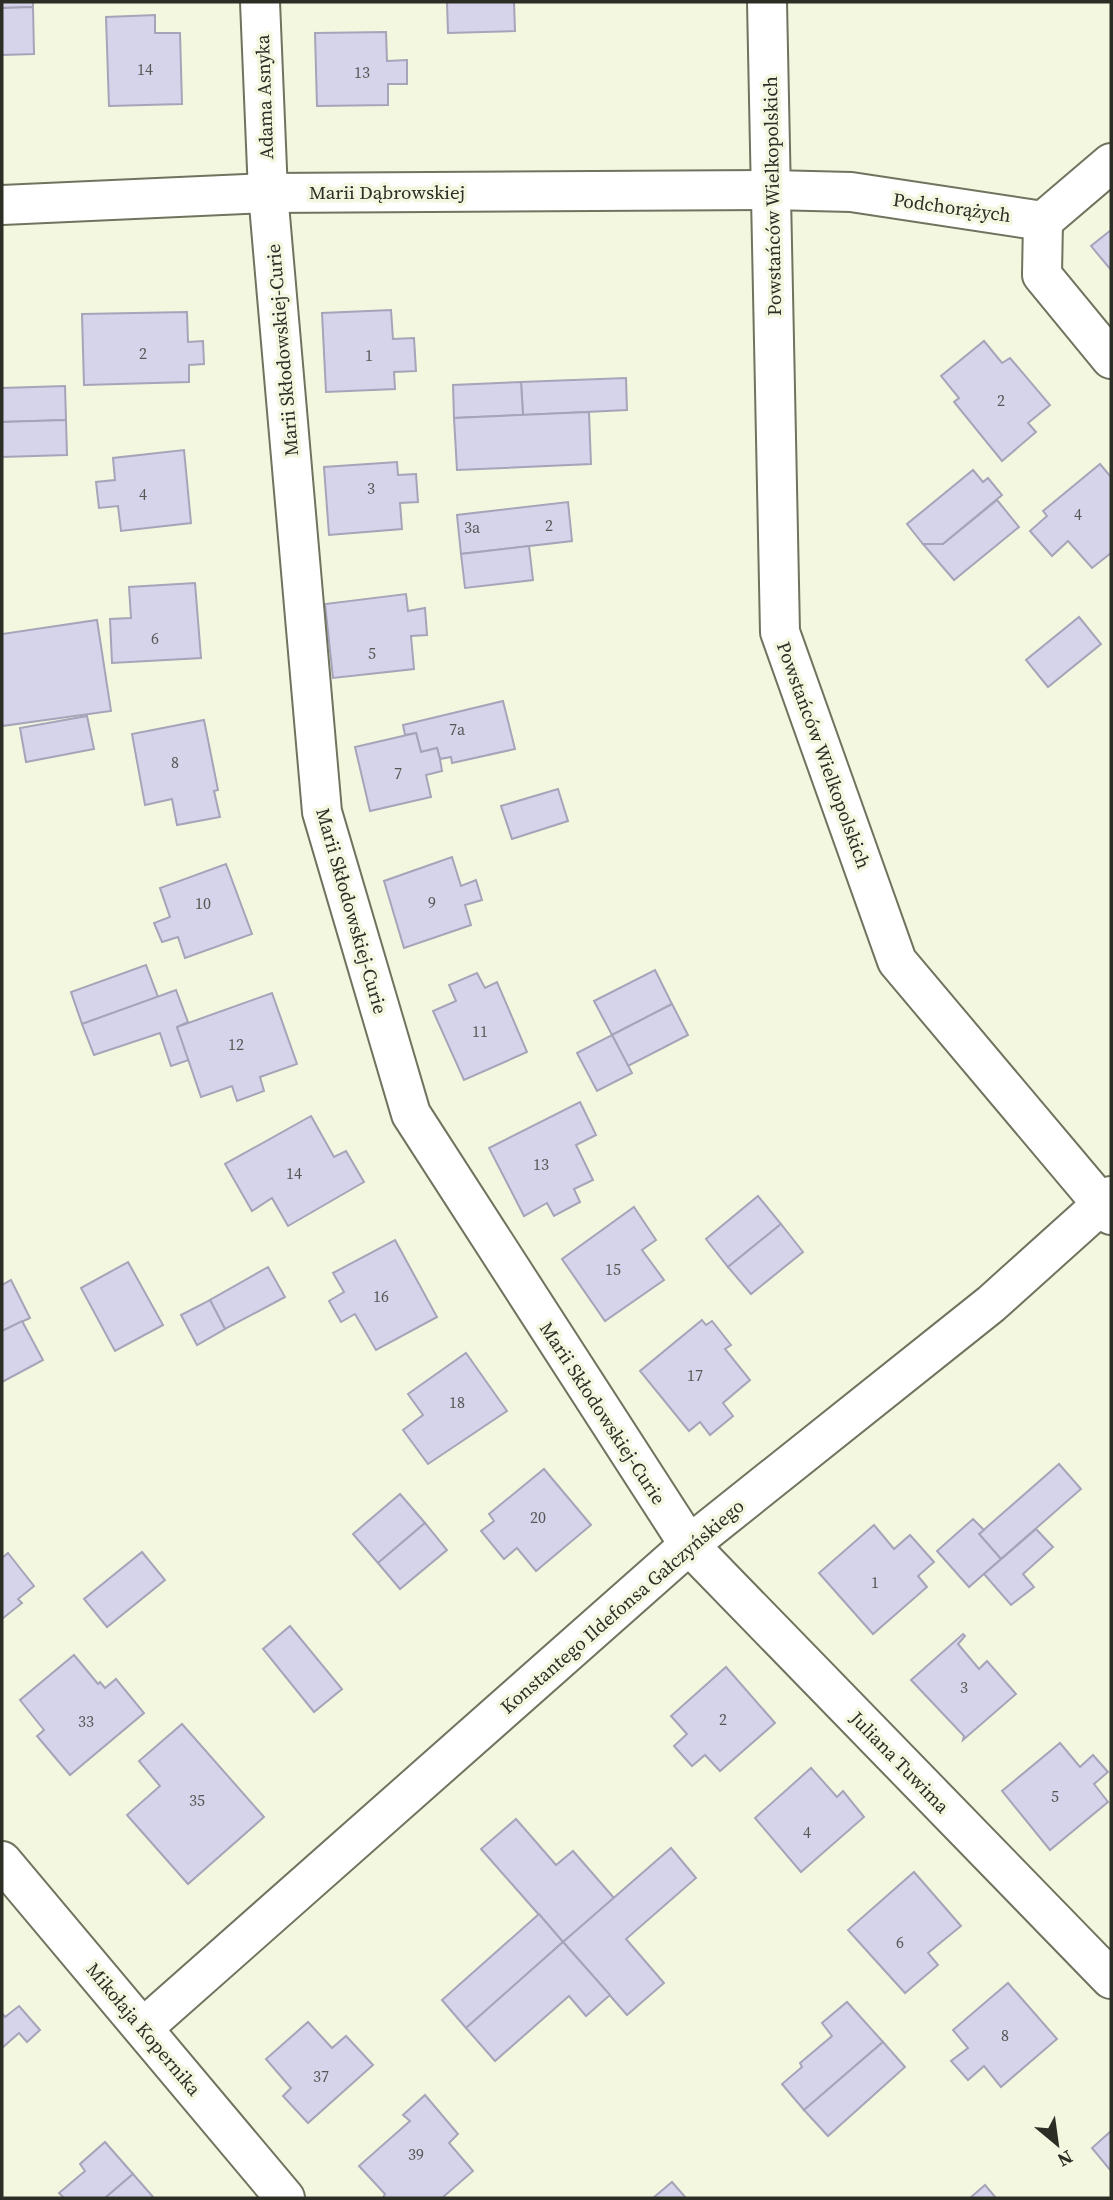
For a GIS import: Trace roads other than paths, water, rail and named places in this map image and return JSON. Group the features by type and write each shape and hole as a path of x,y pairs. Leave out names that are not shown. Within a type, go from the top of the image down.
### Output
{"street":[{"name":"Adama Asnyka","path":"260,2 268,193"},
{"name":"Powstańców Wielkopolskich","path":"767,2 780,632 897,961 1108,1205"},
{"path":"1111,163 1043,221 1042,275 1111,359"},
{"name":"Marii Dąbrowskiej","path":"2,205 268,193 772,190"},
{"name":"Podchorążych","path":"772,190 851,192 1043,221"},
{"name":"Marii Skłodowskiej-Curie","path":"268,193 322,812 411,1114 689,1545"},
{"name":"Konstantego Ildefonsa Gałczyńskiego","path":"143,2028 689,1545 991,1304 1108,1205"},
{"name":"Juliana Tuwima","path":"689,1545 1111,1979"},
{"name":"Mikołaja Kopernika","path":"2,1861 285,2198"}]}
